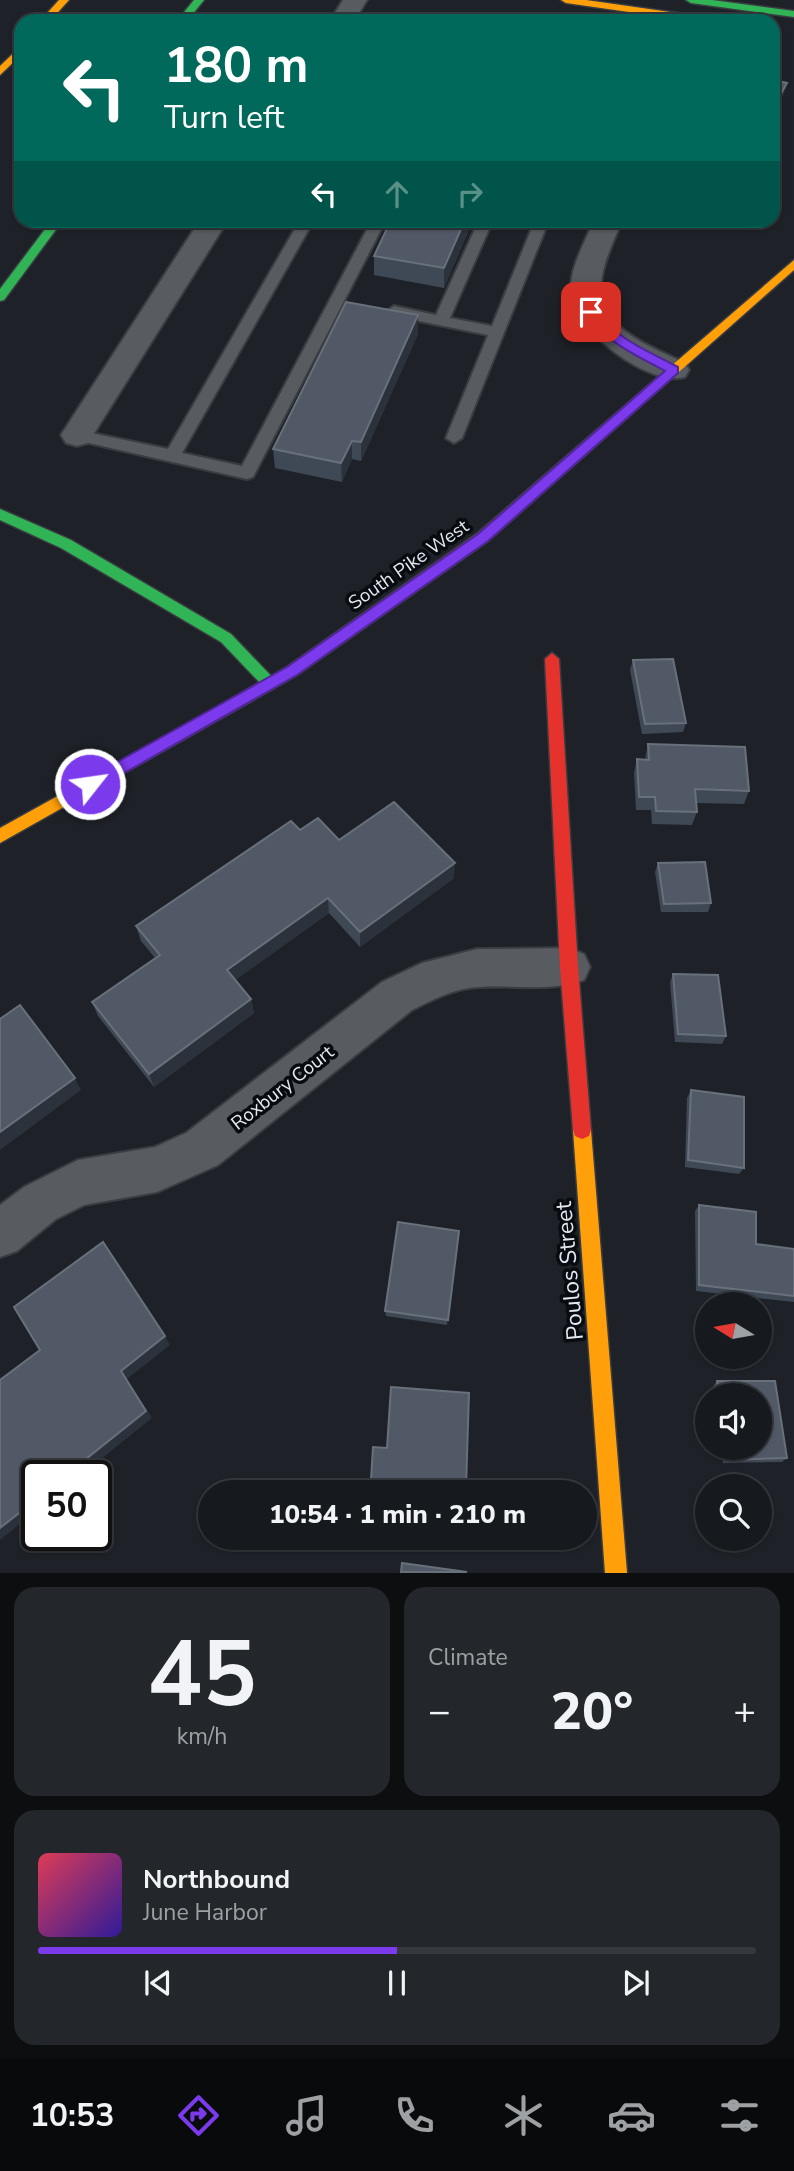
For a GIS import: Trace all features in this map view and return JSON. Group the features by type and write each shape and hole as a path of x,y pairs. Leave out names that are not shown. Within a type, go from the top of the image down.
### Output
{"main road":[{"path":"51,14 64,0"},
{"path":"188,14 199,0"},
{"path":"566,0 684,12 794,14"},
{"path":"0,72 14,57"},
{"path":"0,297 52,228"},
{"name":"South Pike West","path":"0,835 292,671 483,537 794,264"},
{"path":"0,514 66,544 226,638 269,683"},
{"path":"77,569 151,593"},
{"name":"Poulos Street","path":"552,659 569,967 616,1573"}],"street":[{"path":"77,435 209,228"},
{"path":"605,228 589,273 586,293 591,312 601,326 616,339 674,370"},
{"name":"Roxbury Court","path":"0,1234 40,1203 78,1183 157,1168 202,1149 397,996 438,976 477,968 569,967"}],"lane":[{"path":"172,456 302,228"},
{"path":"77,435 247,473 344,301 376,228"},
{"path":"441,321 482,228"},
{"path":"454,438 539,228"},
{"path":"376,308 497,332"}],"building":[{"path":"780,81 787,83 780,95"},
{"path":"387,228 462,228 444,268 374,256"},
{"path":"346,302 418,315 361,442 352,441 341,463 273,449"},
{"path":"673,659 686,723 645,724 633,660"},
{"path":"648,744 745,747 749,791 695,789 697,812 656,811 655,797 639,797 637,759 649,760"},
{"path":"394,802 455,863 360,932 328,898 227,970 251,999 149,1074 92,1002 160,955 136,926 291,821 300,830 318,818 339,840"},
{"path":"705,862 711,903 664,904 658,863"},
{"path":"673,974 718,975 726,1036 678,1034"},
{"path":"20,1005 75,1078 0,1132 0,1019"},
{"path":"691,1090 744,1097 744,1168 688,1160"},
{"path":"699,1205 756,1212 756,1244 794,1249 794,1296 699,1285"},
{"path":"398,1222 459,1231 448,1320 385,1311"},
{"path":"103,1242 165,1336 121,1371 146,1411 85,1460 21,1460 21,1512 0,1528 0,1380 40,1350 14,1307"},
{"path":"775,1381 787,1458 772,1459 772,1383 717,1383"},
{"path":"391,1387 469,1393 466,1480 371,1480 373,1447 387,1448"},
{"path":"402,1563 467,1572 401,1572"}],"traffic: fast":[{"path":"188,14 199,0"},
{"path":"691,0 794,14"},
{"path":"0,297 52,228"},
{"path":"0,514 66,544 226,638 269,683"}],"traffic: slow":[{"path":"51,14 64,0"},
{"path":"566,0 663,14"},
{"path":"0,72 14,57"},
{"path":"595,439 794,264"},
{"path":"0,836 229,707"},
{"path":"582,1130 616,1573"}],"traffic: jam":[{"path":"229,707 292,671 483,537 595,439"},
{"path":"552,659 569,967 582,1130"}],"route":[{"path":"90,784 292,671 483,537 674,370 616,339 601,326 591,312"}]}
